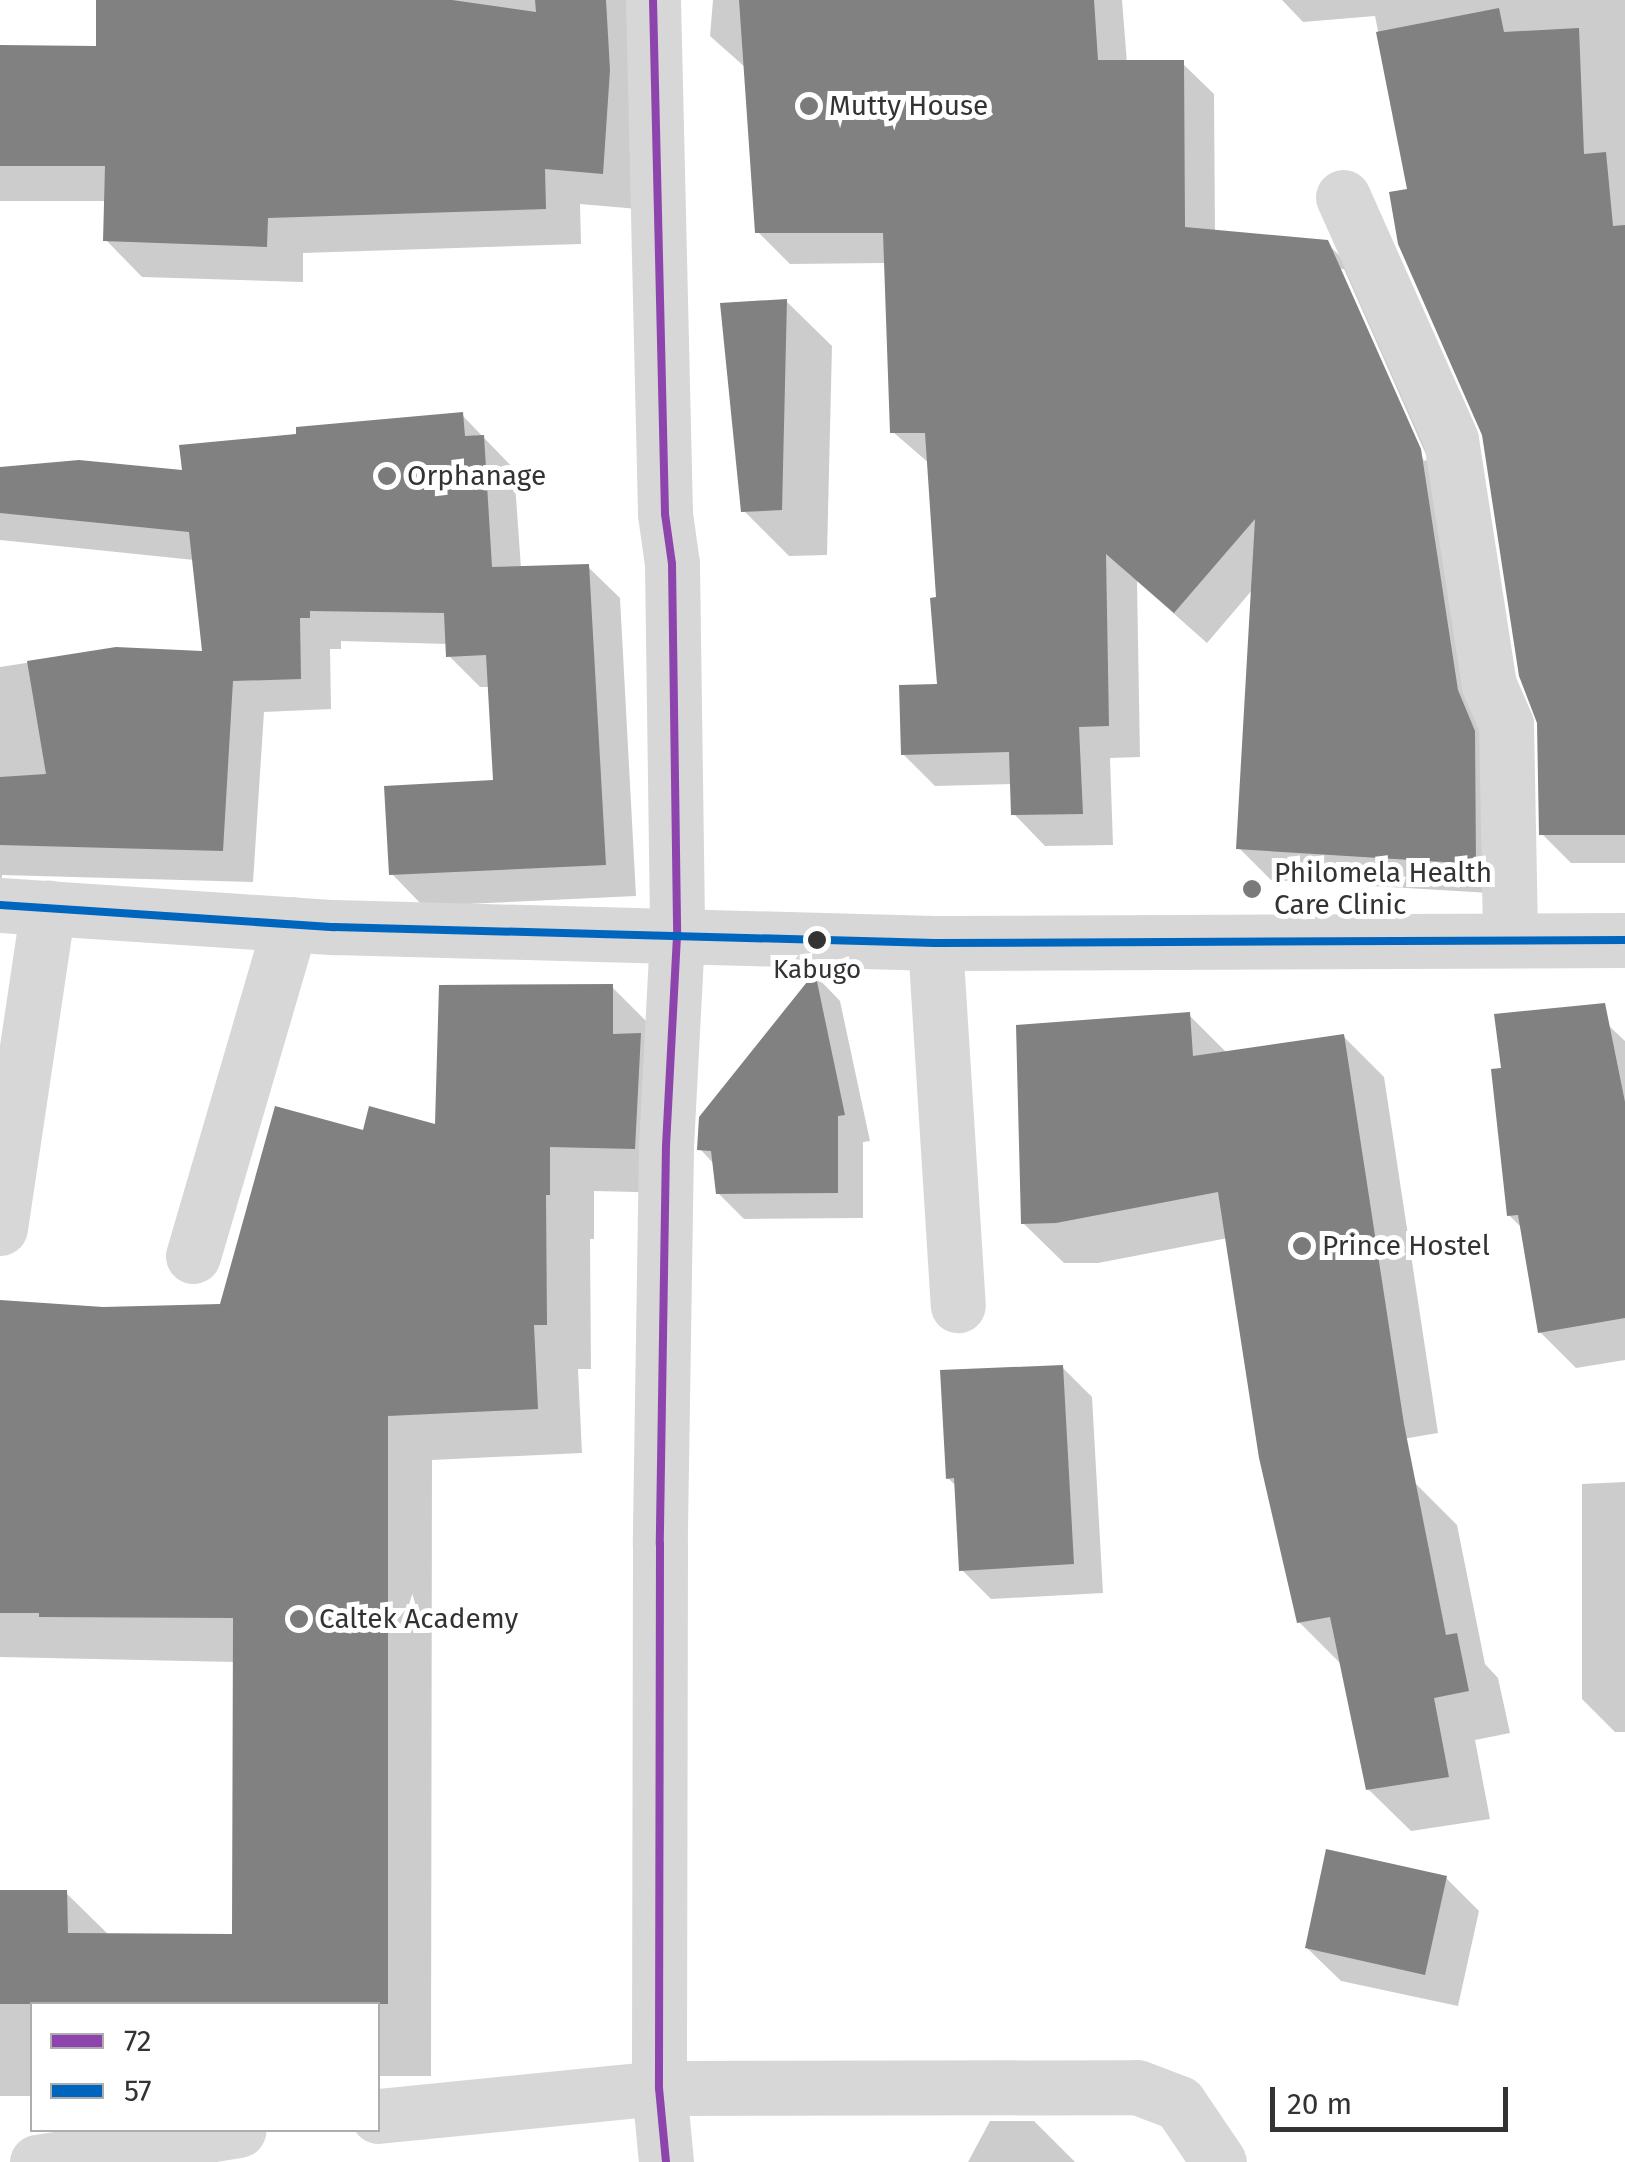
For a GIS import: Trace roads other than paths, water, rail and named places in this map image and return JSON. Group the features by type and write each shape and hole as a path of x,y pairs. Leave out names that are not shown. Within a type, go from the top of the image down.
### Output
{"street":[{"path":"653,0 665,514 672,564 677,936 666,1166 659,2088 666,2162"},
{"path":"1342,196 1451,440 1489,686 1506,724 1510,940"},
{"path":"0,1228 24,907 290,924 935,943 1625,940"},
{"path":"193,1256 290,924"},
{"path":"935,943 958,1305"},
{"path":"380,2116 659,2088 1137,2087 1179,2103 1219,2162"},
{"path":"37,2162 225,2132"}],"place":[{"name":"Mutty House","path":"809,106"},
{"name":"Orphanage","path":"387,476"},
{"name":"Philomela Health Care Clinic","path":"1252,889"},
{"name":"Kabugo","path":"817,940"},
{"name":"Prince Hostel","path":"1302,1246"},
{"name":"Caltek Academy","path":"299,1619"}]}
